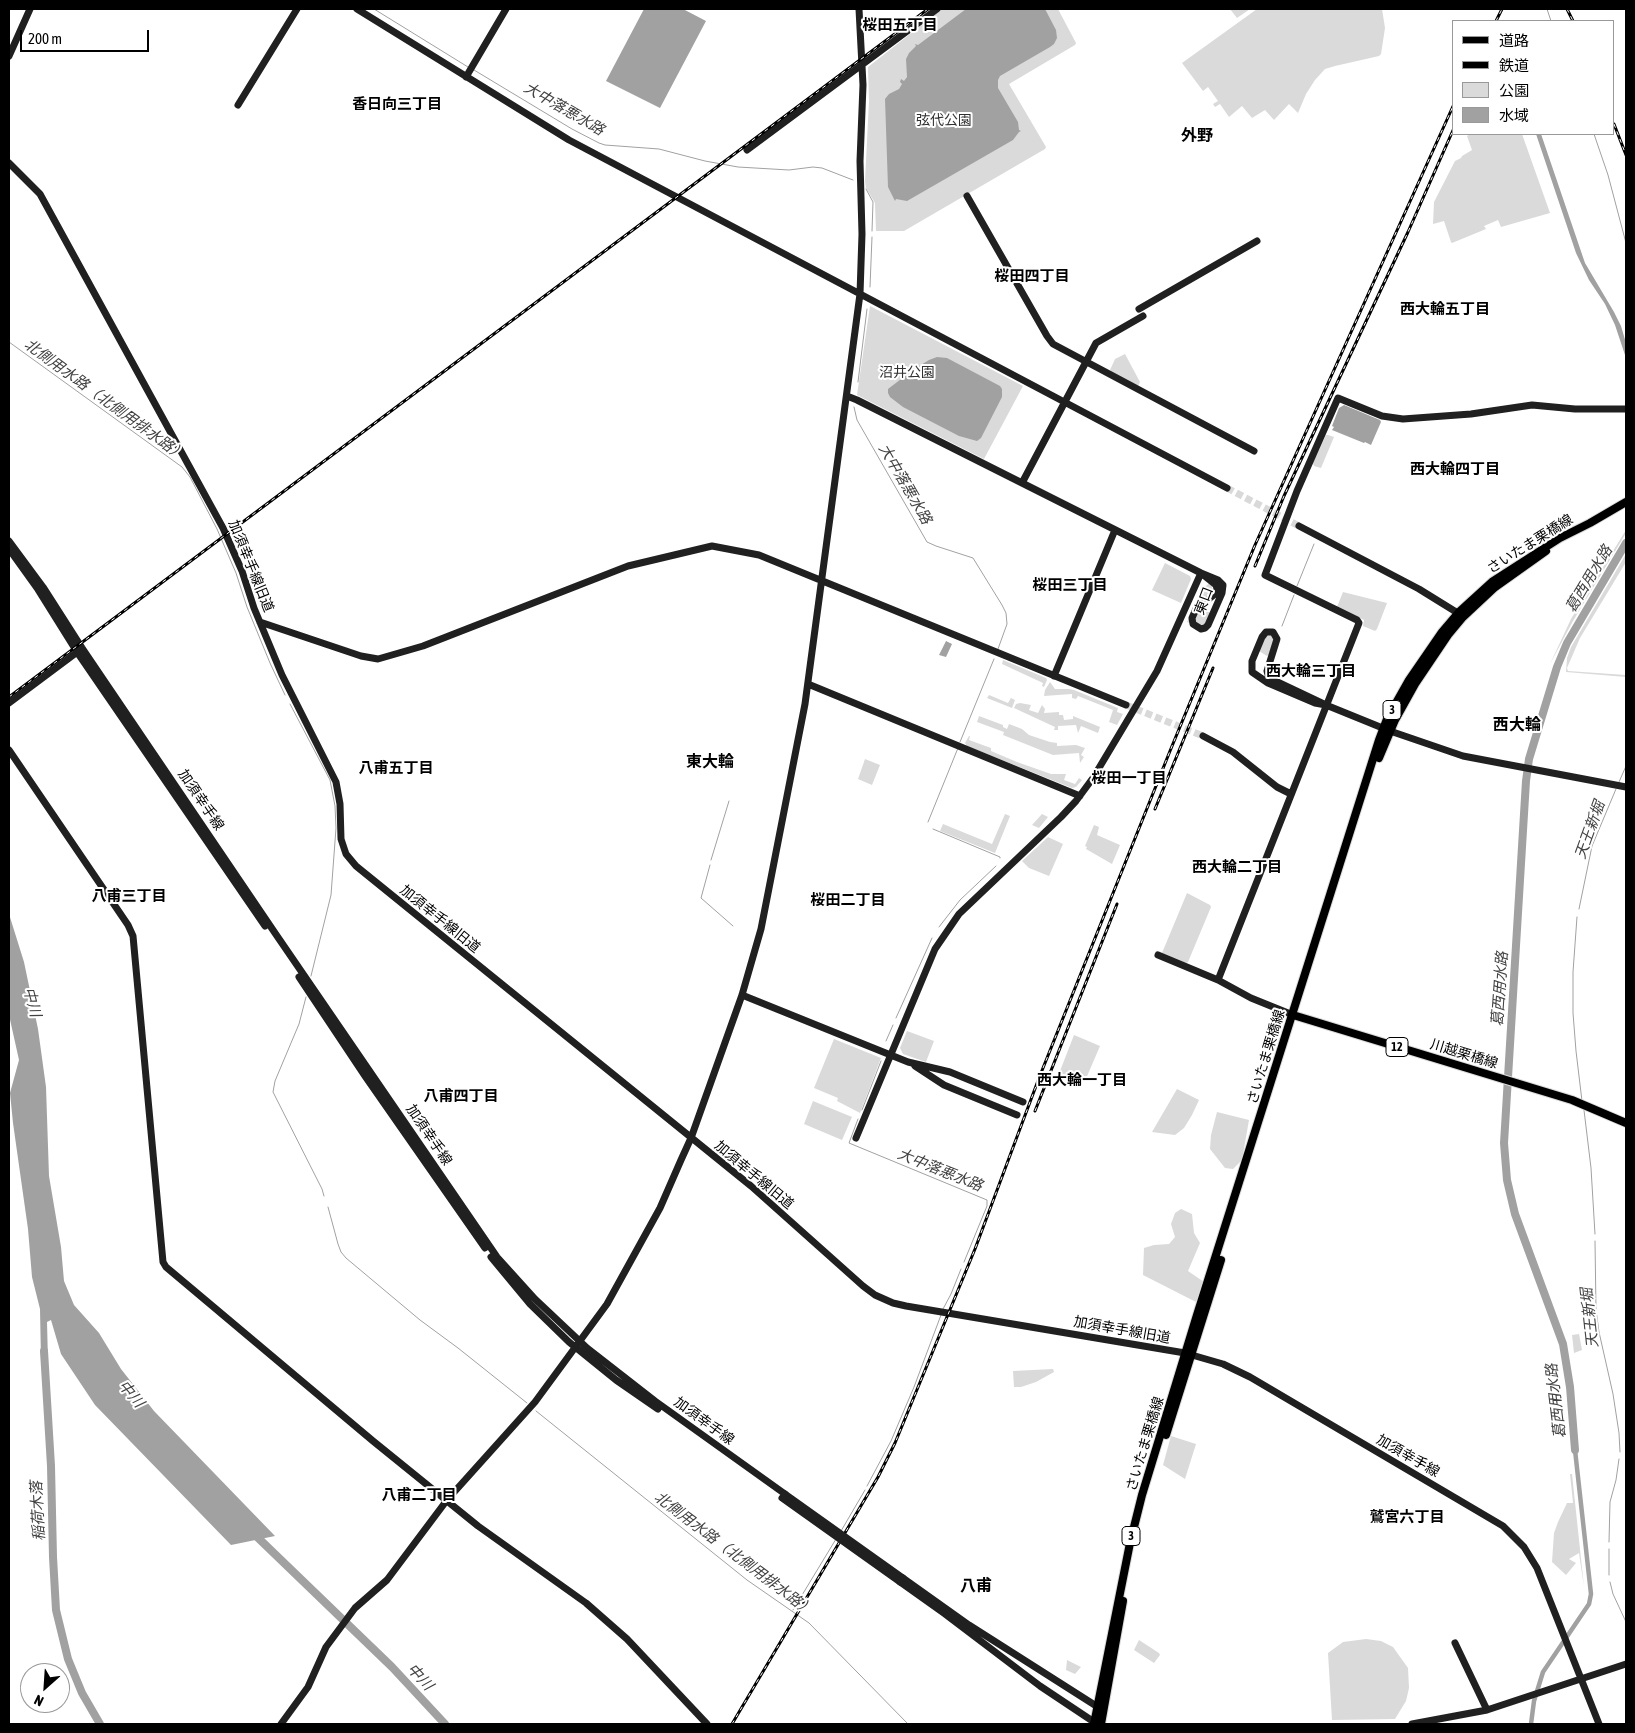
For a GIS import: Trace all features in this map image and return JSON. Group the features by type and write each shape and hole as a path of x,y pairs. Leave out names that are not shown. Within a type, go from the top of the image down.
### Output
{"main road":[{"name":"さいたま栗橋線","path":"1097,1724 1130,1543 1295,1016 1398,698 1442,632 1493,581 1560,538 1626,502"},
{"name":"さいたま栗橋線","path":"1461,614 1551,548 1626,507"},
{"name":"川越栗橋線","path":"1295,1016 1585,1104 1626,1123"}],"street":[{"path":"9,56 30,9"},
{"path":"238,105 297,9"},
{"path":"357,9 470,72 569,140 1227,488"},
{"path":"470,72 506,9"},
{"path":"281,1724 305,1693 322,1654 361,1602 387,1580 447,1500 528,1411 578,1345 617,1287 660,1208 691,1138 742,995 761,929 808,684 860,294 862,261 860,161 863,85 859,9"},
{"path":"748,150 937,9"},
{"name":"加須幸手線旧道","path":"9,163 40,194 223,528 242,571 282,676 336,782 339,796 341,839 346,853 352,862 751,1186 869,1291 893,1303 1189,1354"},
{"path":"967,196 1050,341 1057,347 1254,451"},
{"path":"1022,483 1098,341 1257,241"},
{"path":"847,396 1201,573 1157,671 1080,796 1061,817 959,914 948,928 927,964 856,1138"},
{"path":"1218,980 1358,625 1358,621 1264,575 1297,491 1338,398 1382,416 1403,419 1471,414 1532,405 1575,409 1626,409"},
{"path":"1299,526 1461,614"},
{"path":"1054,676 1115,530"},
{"name":"加須幸手線","path":"9,541 43,587 80,650"},
{"path":"260,622 361,656 378,659 423,646 628,566 712,546 759,555 1126,705"},
{"name":"加須幸手線","path":"9,549 80,650 477,1238 530,1304 578,1345 901,1580 1040,1686 1097,1724"},
{"name":"東口","path":"1201,573 1218,580 1223,587 1208,625 1201,629 1194,625 1192,618 1196,609 1214,594 1217,589 1216,585 1201,573"},
{"path":"1326,705 1315,703 1268,683 1252,672 1252,661 1266,632 1273,632 1277,639 1267,671 1269,678 1326,705 1387,730 1462,756 1626,787"},
{"path":"9,703 80,650"},
{"path":"808,684 1080,796"},
{"path":"1203,736 1234,752 1277,786 1291,794"},
{"path":"9,750 128,925 133,936 163,1262 166,1267 373,1442 484,1530 586,1603 626,1639 707,1724"},
{"path":"1158,956 1218,980 1251,998 1295,1016"},
{"path":"742,995 774,1006 908,1062 950,1072 1023,1102"},
{"path":"908,1062 944,1085 1017,1116"},
{"name":"加須幸手線","path":"1189,1354 1214,1360 1240,1372 1503,1526 1519,1541 1533,1562 1600,1724"},
{"name":"加須幸手線","path":"901,1580 1100,1709"},
{"path":"1455,1643 1487,1710"},
{"path":"1412,1724 1487,1710 1626,1664"}],"green space":[{"name":"弦代公園","path":"942,9 1058,9 1076,43 1075,45 1009,84 1046,147 904,231 876,231 875,203 866,188 865,181 869,101 868,67"},
{"path":"1230,9 1250,9 1237,18"},
{"path":"1257,9 1382,9 1385,28 1381,54 1325,69 1306,94 1298,113 1289,104 1274,120 1265,110 1252,118 1242,106 1229,117 1220,104 1215,107 1213,104 1218,101 1208,87 1203,91 1182,63"},
{"path":"1522,135 1550,213 1501,227 1498,220 1484,226 1486,229 1452,243 1444,221 1433,224 1434,202 1455,161 1472,150 1467,136"},
{"name":"沼井公園","path":"870,306 1023,386 984,459 857,395"},
{"path":"1125,354 1140,382 1138,386 1110,370 1115,359"},
{"path":"1326,435 1334,437 1321,468 1314,466 1313,463"},
{"path":"1626,530 1626,533 1573,621 1550,664 1571,619"},
{"path":"1626,554 1626,562 1580,638 1567,668 1568,671 1626,675 1626,677 1566,672 1567,658 1571,647"},
{"path":"1165,563 1190,576 1191,579 1181,603 1152,590"},
{"path":"1209,583 1212,586 1213,592 1195,608 1190,623 1187,622 1202,590"},
{"path":"1343,592 1387,603 1375,631 1363,626 1364,620 1337,607"},
{"path":"1201,609 1211,613 1206,623 1201,626 1197,624 1195,618"},
{"path":"1269,635 1274,640 1270,654 1267,656 1259,651 1265,638"},
{"path":"1003,660 1046,678 1044,687 1042,686 1043,683 1002,664"},
{"path":"1050,682 1055,689 1074,690 1118,708 1117,712 1123,714 1117,725 1109,722 1113,710 1078,696 1076,699 1072,698 1072,694 1044,696"},
{"path":"989,695 1008,703 1011,698 1015,700 1012,708 987,698"},
{"path":"1016,704 1031,705 1029,710 1038,713 1042,705 1045,709 1044,713 1059,712 1059,715 1063,715 1064,720 1073,719 1073,716 1100,727 1098,733 1081,726 1078,733 1076,725 1058,726 1058,730 1054,730 1055,727 1014,708"},
{"path":"979,716 1003,725 1007,729 1009,724 1022,729 1029,735 1057,743 1057,746 1076,745 1085,748 1081,755 1084,757 1080,763 1079,753 1053,755 1003,735 1004,732 977,722"},
{"path":"969,736 969,740 991,748 991,751 1017,762 1051,774 1066,774 1064,780 1075,784 1079,778 1082,780 1076,787 1072,788 967,746 965,743"},
{"path":"865,759 880,765 872,785 858,779"},
{"path":"1005,814 1010,816 995,853 940,831 943,824 992,844"},
{"path":"1042,814 1048,817 1039,828 1032,825"},
{"path":"1094,825 1099,827 1097,835 1120,845 1112,864 1086,849 1087,847 1085,846"},
{"path":"1048,837 1063,844 1049,876 1029,868 1022,861"},
{"path":"1187,893 1211,907 1186,963 1162,953"},
{"path":"907,1031 934,1041 926,1062 903,1054 900,1048"},
{"path":"1074,1035 1100,1046 1083,1082 1060,1073"},
{"path":"834,1039 881,1058 860,1113 837,1101 838,1098 814,1088"},
{"path":"1177,1089 1199,1100 1192,1115 1184,1128 1175,1135 1152,1132"},
{"path":"813,1101 852,1117 842,1140 804,1124"},
{"path":"1217,1112 1249,1120 1242,1160 1233,1169 1225,1168 1210,1149 1211,1135"},
{"path":"1181,1209 1192,1214 1194,1233 1200,1243 1188,1271 1204,1282 1196,1302 1143,1275 1144,1248 1169,1244 1175,1237 1171,1224 1175,1213"},
{"path":"1579,1334 1582,1350 1574,1353 1572,1335"},
{"path":"1053,1369 1054,1372 1036,1382 1021,1387 1014,1387 1013,1371"},
{"path":"1171,1436 1196,1444 1185,1479 1163,1465"},
{"path":"1570,1474 1572,1474 1584,1587 1579,1553 1569,1559 1576,1563 1566,1575 1552,1562 1554,1533 1567,1503 1573,1503"},
{"path":"1366,1639 1381,1641 1393,1647 1408,1668 1409,1688 1406,1701 1395,1719 1332,1720 1328,1653 1343,1642"},
{"path":"1139,1640 1159,1653 1160,1655 1154,1663 1134,1650"},
{"path":"1067,1660 1081,1667 1075,1674 1066,1670"}],"water":[{"path":"644,9 683,9 706,21 660,108 606,81"},
{"name":"弦代公園","path":"966,9 1045,9 1056,30 1057,38 1050,47 1000,76 998,80 998,88 1018,122 1019,130 1021,131 1013,140 907,201 896,199 895,201 888,187 885,99 889,94 899,89 902,84 900,82 901,79 904,81 907,77 906,59 916,46 915,44 918,45"},
{"path":"1536,135 1541,135 1585,263 1621,326 1626,343 1626,358 1615,325 1605,304 1589,280 1576,253"},
{"path":"937,357 947,358 1000,386 1002,389 1002,397 981,438 977,441 959,436 903,407 890,397 888,393 888,389 905,376 904,373 909,369 911,371"},
{"path":"1344,405 1380,420 1381,422 1371,445 1332,430 1339,408"},
{"path":"946,641 952,644 946,657 939,655"},
{"path":"9,914 24,962 38,1029 46,1087 49,1176 61,1247 64,1281 74,1305 99,1333 121,1369 154,1411 275,1536 231,1545 95,1405 61,1354 51,1320 47,1322 48,1361 41,1360 40,1309 32,1277 28,1229 10,1093 19,1060 9,1015"}],"waterway":[{"name":"大中落悪水路","path":"374,9 468,67"},
{"name":"天王新堀","path":"1547,9 1551,20"},
{"name":"大中落悪水路","path":"474,70 572,129 605,145 659,149 738,167 789,170 813,167 822,168 853,180"},
{"name":"天王新堀","path":"1594,135 1608,175 1626,243"},
{"name":"大中落悪水路","path":"866,189 873,202 872,231"},
{"name":"大中落悪水路","path":"870,287 872,237"},
{"name":"大中落悪水路","path":"858,382 867,309"},
{"name":"北側用水路（北側用排水路）","path":"9,342 182,467 190,477 217,529 236,573 247,607 285,695"},
{"name":"大中落悪水路","path":"854,407 857,420 927,542 973,558 1002,605 1006,613 1007,624 998,649"},
{"name":"葛西用水路","path":"1575,1450 1570,1387 1563,1344 1515,1214 1507,1180 1504,1143 1526,781 1529,759 1557,667 1567,643 1626,543"},
{"path":"1297,586 1314,544"},
{"path":"1282,626 1294,595"},
{"name":"大中落悪水路","path":"960,742 994,659"},
{"name":"北側用水路（北側用排水路）","path":"290,704 330,780 335,806 336,828 331,895 311,976"},
{"name":"大中落悪水路","path":"928,822 958,748"},
{"name":"天王新堀","path":"1619,782 1626,766"},
{"name":"天王新堀","path":"1579,909 1592,846 1616,789"},
{"path":"711,860 729,801"},
{"name":"大中落悪水路","path":"933,829 1000,858"},
{"path":"710,865 701,898 733,926"},
{"name":"大中落悪水路","path":"939,927 960,900 996,866"},
{"name":"天王新堀","path":"1577,917 1573,972 1573,1013 1582,1101"},
{"name":"大中落悪水路","path":"896,1018 932,938"},
{"name":"北側用水路（北側用排水路）","path":"306,997 299,1024 275,1081 273,1092 324,1196"},
{"name":"大中落悪水路","path":"886,1041 893,1025"},
{"name":"大中落悪水路","path":"862,1110 881,1061"},
{"name":"天王新堀","path":"1584,1110 1591,1168 1595,1234"},
{"name":"大中落悪水路","path":"858,1119 849,1143 987,1200 987,1206 964,1262"},
{"name":"北側用水路（北側用排水路）","path":"328,1207 338,1244 346,1258 420,1320 527,1403"},
{"name":"天王新堀","path":"1595,1241 1596,1310 1613,1394 1620,1452"},
{"name":"大中落悪水路","path":"943,1309 961,1269"},
{"name":"大中落悪水路","path":"867,1486 891,1441 941,1315"},
{"name":"稲荷木落","path":"44,1351 51,1466 56,1610 68,1659 82,1693 100,1724"},
{"name":"北側用水路（北側用排水路）","path":"536,1411 747,1580 809,1623 908,1724"},
{"path":"1531,1724 1534,1701 1543,1672 1589,1604 1591,1594 1575,1450"},
{"name":"天王新堀","path":"1609,1542 1610,1502 1619,1459"},
{"name":"大中落悪水路","path":"841,1531 865,1490"},
{"name":"中川","path":"253,1533 392,1667 445,1724"},
{"name":"大中落悪水路","path":"793,1610 836,1539"},
{"name":"天王新堀","path":"1609,1549 1609,1575"},
{"name":"天王新堀","path":"1610,1582 1613,1594 1626,1622"}],"tunnel":[{"path":"1227,488 1299,526"},
{"path":"1126,705 1203,736"}],"railway":[{"path":"9,697 928,9"},
{"path":"1496,20 1502,9"},
{"path":"1567,9 1572,20"},
{"path":"732,1724 878,1477 895,1443 975,1249 1039,1078 1170,751 1255,545 1452,108"},
{"path":"1615,127 1626,155"},
{"path":"1255,566 1284,496 1408,232 1452,133"},
{"path":"1155,809 1213,668"},
{"path":"1035,1111 1117,904"}],"district":[{"name":"桜田五丁目","path":"900,25"},
{"name":"香日向三丁目","path":"397,104"},
{"name":"外野","path":"1197,136"},
{"name":"桜田四丁目","path":"1032,276"},
{"name":"西大輪五丁目","path":"1445,309"},
{"name":"西大輪四丁目","path":"1455,469"},
{"name":"桜田三丁目","path":"1070,585"},
{"name":"西大輪三丁目","path":"1311,671"},
{"name":"西大輪","path":"1517,725"},
{"name":"東大輪","path":"710,762"},
{"name":"八甫五丁目","path":"396,768"},
{"name":"桜田一丁目","path":"1129,778"},
{"name":"西大輪二丁目","path":"1237,867"},
{"name":"八甫三丁目","path":"129,896"},
{"name":"桜田二丁目","path":"848,900"},
{"name":"西大輪一丁目","path":"1082,1080"},
{"name":"八甫四丁目","path":"461,1096"},
{"name":"八甫二丁目","path":"419,1495"},
{"name":"鷲宮六丁目","path":"1407,1517"},
{"name":"八甫","path":"976,1586"}]}
